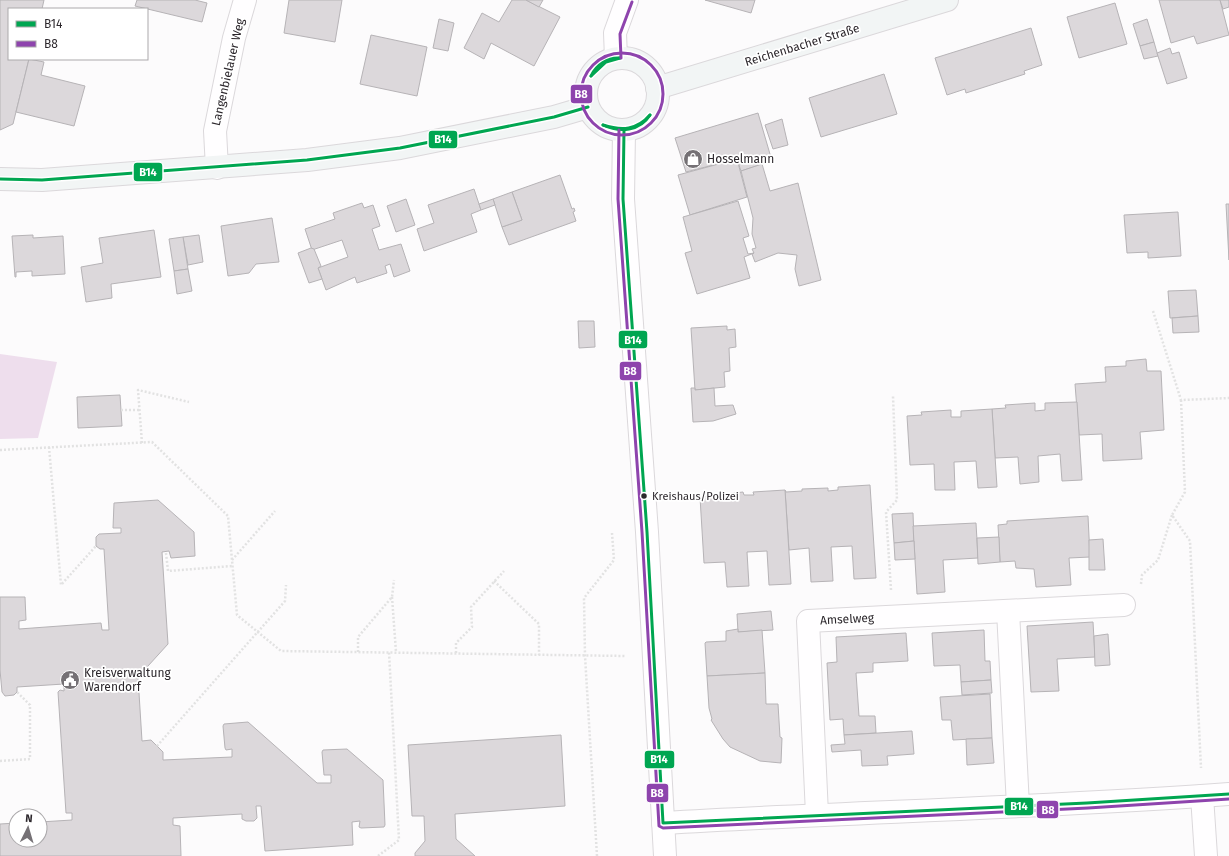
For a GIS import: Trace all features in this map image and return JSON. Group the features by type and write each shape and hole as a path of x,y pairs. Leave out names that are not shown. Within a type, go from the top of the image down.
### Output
{"street":[{"name":"Langenbielauer Weg","path":"217,168 215,131 234,38 245,0"},
{"path":"616,58 615,33 627,0"},
{"name":"Reichenbacher Straße","path":"658,88 947,0"},
{"path":"616,58 630,59 642,64 652,73 658,88 656,103 650,116 635,128 624,130 612,129 603,125 594,118 588,107 585,91 590,76 601,64 616,58"},
{"path":"0,180 42,180 217,168 307,160 400,148 554,117 588,107"},
{"path":"624,130 623,199 646,510 665,856"},
{"name":"Amselweg","path":"817,814 808,621 1124,605"},
{"path":"1008,611 1018,806"},
{"path":"663,823 1229,794"},
{"path":"1202,796 1206,856"}],"path":[{"path":"1124,605 1139,603 1142,575 1158,560 1172,515 1185,492 1181,400 1153,312"},
{"path":"142,443 138,390 189,402"},
{"path":"892,396 896,500 886,512 892,616"},
{"path":"1181,400 1229,398"},
{"path":"121,410 140,410"},
{"path":"0,450 152,442 228,516 237,615 281,651 653,656"},
{"path":"49,447 61,585 96,546"},
{"path":"232,560 275,511"},
{"path":"1172,515 1190,541 1202,796"},
{"path":"598,856 585,656 584,598 614,560 612,533"},
{"path":"166,553 168,571 232,566"},
{"path":"456,653 456,643 472,627 471,607 504,571"},
{"path":"394,580 392,597 396,652"},
{"path":"494,581 539,624 539,655"},
{"path":"157,746 285,601 286,585"},
{"path":"358,652 358,637 392,597"},
{"path":"378,856 399,840 389,652"},
{"path":"0,761 30,759 30,705 17,692"}],"shaded area":[{"path":"0,354 57,362 38,438 0,439"}],"building":[{"path":"0,0 44,0 42,8 8,8 8,60 29,60 13,124 0,130"},
{"path":"137,0 195,0 207,3 202,22 135,6"},
{"path":"289,0 342,0 335,42 284,33"},
{"path":"512,0 526,0 560,17 534,66 491,43 484,59 464,48 482,13 499,22"},
{"path":"526,0 543,0 539,7"},
{"path":"705,0 755,0 751,13"},
{"path":"1159,0 1220,0 1229,35 1197,44 1194,36 1171,43"},
{"path":"1220,0 1229,0 1229,7 1223,9"},
{"path":"1115,3 1127,44 1079,58 1067,17"},
{"path":"439,19 454,23 448,51 433,48"},
{"path":"1147,19 1154,42 1140,46 1133,24"},
{"path":"1031,28 1042,65 1024,71 1025,74 966,93 965,89 947,95 935,58"},
{"path":"371,35 427,47 417,96 360,84"},
{"path":"1154,42 1158,56 1144,59 1140,46"},
{"path":"1170,48 1172,54 1179,52 1187,78 1167,84 1157,53"},
{"path":"29,60 44,62 41,75 85,86 74,126 16,112"},
{"path":"884,74 897,114 821,137 809,98"},
{"path":"758,113 772,161 741,171 737,159 686,172 675,138"},
{"path":"782,119 788,145 773,149 765,125"},
{"path":"737,159 747,197 690,215 678,175"},
{"path":"762,164 770,191 798,183 821,280 799,286 795,269 797,255 778,253 755,262 752,254 754,253 752,249 756,248 752,234 753,218 741,171"},
{"path":"560,175 572,209 574,208 575,211 573,212 576,221 509,245 502,227 522,220 512,192"},
{"path":"474,189 481,210 471,214 477,232 424,251 417,229 434,223 428,205"},
{"path":"512,192 522,220 502,227 493,199"},
{"path":"406,199 415,225 396,232 387,206"},
{"path":"493,199 495,205 481,210 479,204"},
{"path":"738,201 749,236 743,238 748,254 754,253 744,257 750,278 697,294 685,253 692,251 683,217"},
{"path":"362,203 364,208 373,205 380,226 372,229 379,250 401,244 410,271 394,277 390,264 385,266 387,273 357,283 355,277 326,290 318,268 348,257 342,240 312,250 305,229 335,219 333,213"},
{"path":"1226,204 1229,204 1229,260"},
{"path":"1178,212 1181,256 1148,258 1148,252 1127,253 1124,215"},
{"path":"272,218 279,262 256,264 249,273 228,276 221,226"},
{"path":"154,230 161,277 111,284 112,298 86,302 81,267 103,263 99,238"},
{"path":"33,235 33,238 63,236 65,274 32,276 32,271 16,272 15,277 12,236"},
{"path":"199,235 203,262 188,265 183,237"},
{"path":"183,237 188,269 174,271 169,239"},
{"path":"311,248 314,249 321,266 318,268 322,279 309,283 298,253"},
{"path":"188,269 192,291 177,294 174,271"},
{"path":"1196,290 1198,316 1170,318 1168,291"},
{"path":"1198,316 1199,332 1173,333 1172,318"},
{"path":"578,321 594,321 595,347 579,348"},
{"path":"727,326 727,330 735,329 736,347 729,348 730,371 724,372 725,387 695,390 691,328"},
{"path":"1146,359 1147,371 1161,371 1164,430 1140,432 1142,459 1103,461 1102,434 1079,435 1075,384 1106,382 1105,367 1126,366 1126,361"},
{"path":"691,388 695,388 695,390 714,388 715,406 733,405 736,414 713,421 693,422"},
{"path":"120,395 122,426 78,428 77,397"},
{"path":"1077,402 1082,480 1062,481 1060,454 1038,456 1039,482 1020,484 1018,457 995,458 992,409 1006,408 1005,405 1035,403 1035,411 1045,410 1045,403"},
{"path":"992,409 997,487 978,488 976,461 954,462 955,490 935,490 934,464 910,465 907,416 922,415 921,412 951,410 951,417 961,417 961,411"},
{"path":"870,485 876,578 854,579 852,546 831,547 833,581 811,582 809,548 789,550 785,490 786,492 802,491 802,489 828,488 828,491 838,490 838,487"},
{"path":"785,490 791,584 769,585 767,551 747,552 749,586 727,587 725,562 704,563 700,497 743,492 744,495 754,495 753,492"},
{"name":"Kreisverwaltung Warendorf","path":"158,500 194,532 195,556 171,558 169,551 162,552 168,644 138,677 142,741 151,740 163,752 163,760 232,757 232,749 226,750 225,748 223,726 224,724 248,722 317,783 331,783 331,775 324,775 323,750 347,749 383,780 384,827 361,828 359,827 360,821 352,822 353,845 265,851 261,806 256,806 257,818 254,821 246,821 242,819 242,814 173,818 173,825 180,826 181,856 0,856 0,824 8,824 8,848 48,848 48,822 72,820 72,813 66,813 58,692 60,690 64,691 64,684 17,687 17,692 14,695 5,696 2,692 0,670 0,597 25,597 26,620 19,621 19,629 101,623 102,630 109,630 104,549 100,549 96,546 96,537 99,534 121,533 121,528 113,528 114,503"},
{"path":"913,513 914,541 894,543 892,514"},
{"path":"1088,516 1090,557 1069,558 1071,585 1036,587 1034,569 1016,568 1015,561 1000,562 998,525 1007,524 1007,521"},
{"path":"976,523 978,558 943,560 945,592 917,594 913,526"},
{"path":"999,537 1000,562 978,564 977,538"},
{"path":"1103,539 1105,570 1089,570 1089,540"},
{"path":"914,541 915,559 895,560 894,543"},
{"path":"771,611 773,630 738,632 737,614"},
{"path":"1093,622 1095,657 1057,659 1059,691 1031,692 1027,626"},
{"path":"738,629 738,632 762,630 765,673 707,676 705,643 726,641 726,631"},
{"path":"984,630 985,661 990,661 991,680 961,682 960,665 934,666 932,633"},
{"path":"906,633 908,661 873,663 873,672 856,673 859,716 875,716 876,733 844,735 843,719 830,720 827,663 837,662 836,637"},
{"path":"1108,634 1110,665 1095,666 1094,636"},
{"path":"765,673 766,704 778,704 780,737 782,738 781,763 760,761 730,747 711,720 707,676"},
{"path":"991,680 992,693 962,695 961,682"},
{"path":"990,694 992,738 953,740 951,720 942,720 940,697"},
{"path":"912,731 914,754 887,756 888,765 862,766 861,750 832,752 831,745 845,744 844,735"},
{"path":"561,735 565,806 455,814 456,839 475,856 415,856 415,853 425,841 424,816 412,816 408,745"},
{"path":"992,738 994,763 967,765 966,739"}],"transit line":[{"name":"B8","path":"621,58 620,34 632,2"},
{"name":"B8","path":"622,53 638,56 651,65 660,78 663,94 660,110 651,123 638,132 622,135 606,132 593,123 584,110 581,94 584,78 593,65 606,56 622,53"},
{"name":"B14","path":"591,76 596,68 603,62 620,58"},
{"name":"B14","path":"591,76 606,62 620,58"},
{"name":"B14","path":"0,179 42,180 307,160 400,148 554,117 588,107"},
{"name":"B14","path":"603,125 617,128 629,128 640,124 650,115"},
{"name":"B14","path":"603,125 609,128 623,130 629,129 641,124 650,115"},
{"name":"B8","path":"619,130 618,199 642,532 659,826 663,828 1088,808 1229,799"},
{"name":"B14","path":"624,130 623,199 647,532 663,823 1087,803 1229,794"}],"place":[{"name":"Hosselmann","path":"693,159"},
{"name":"Kreishaus/Polizei","path":"644,496"},
{"name":"Kreisverwaltung Warendorf","path":"70,680"}]}
